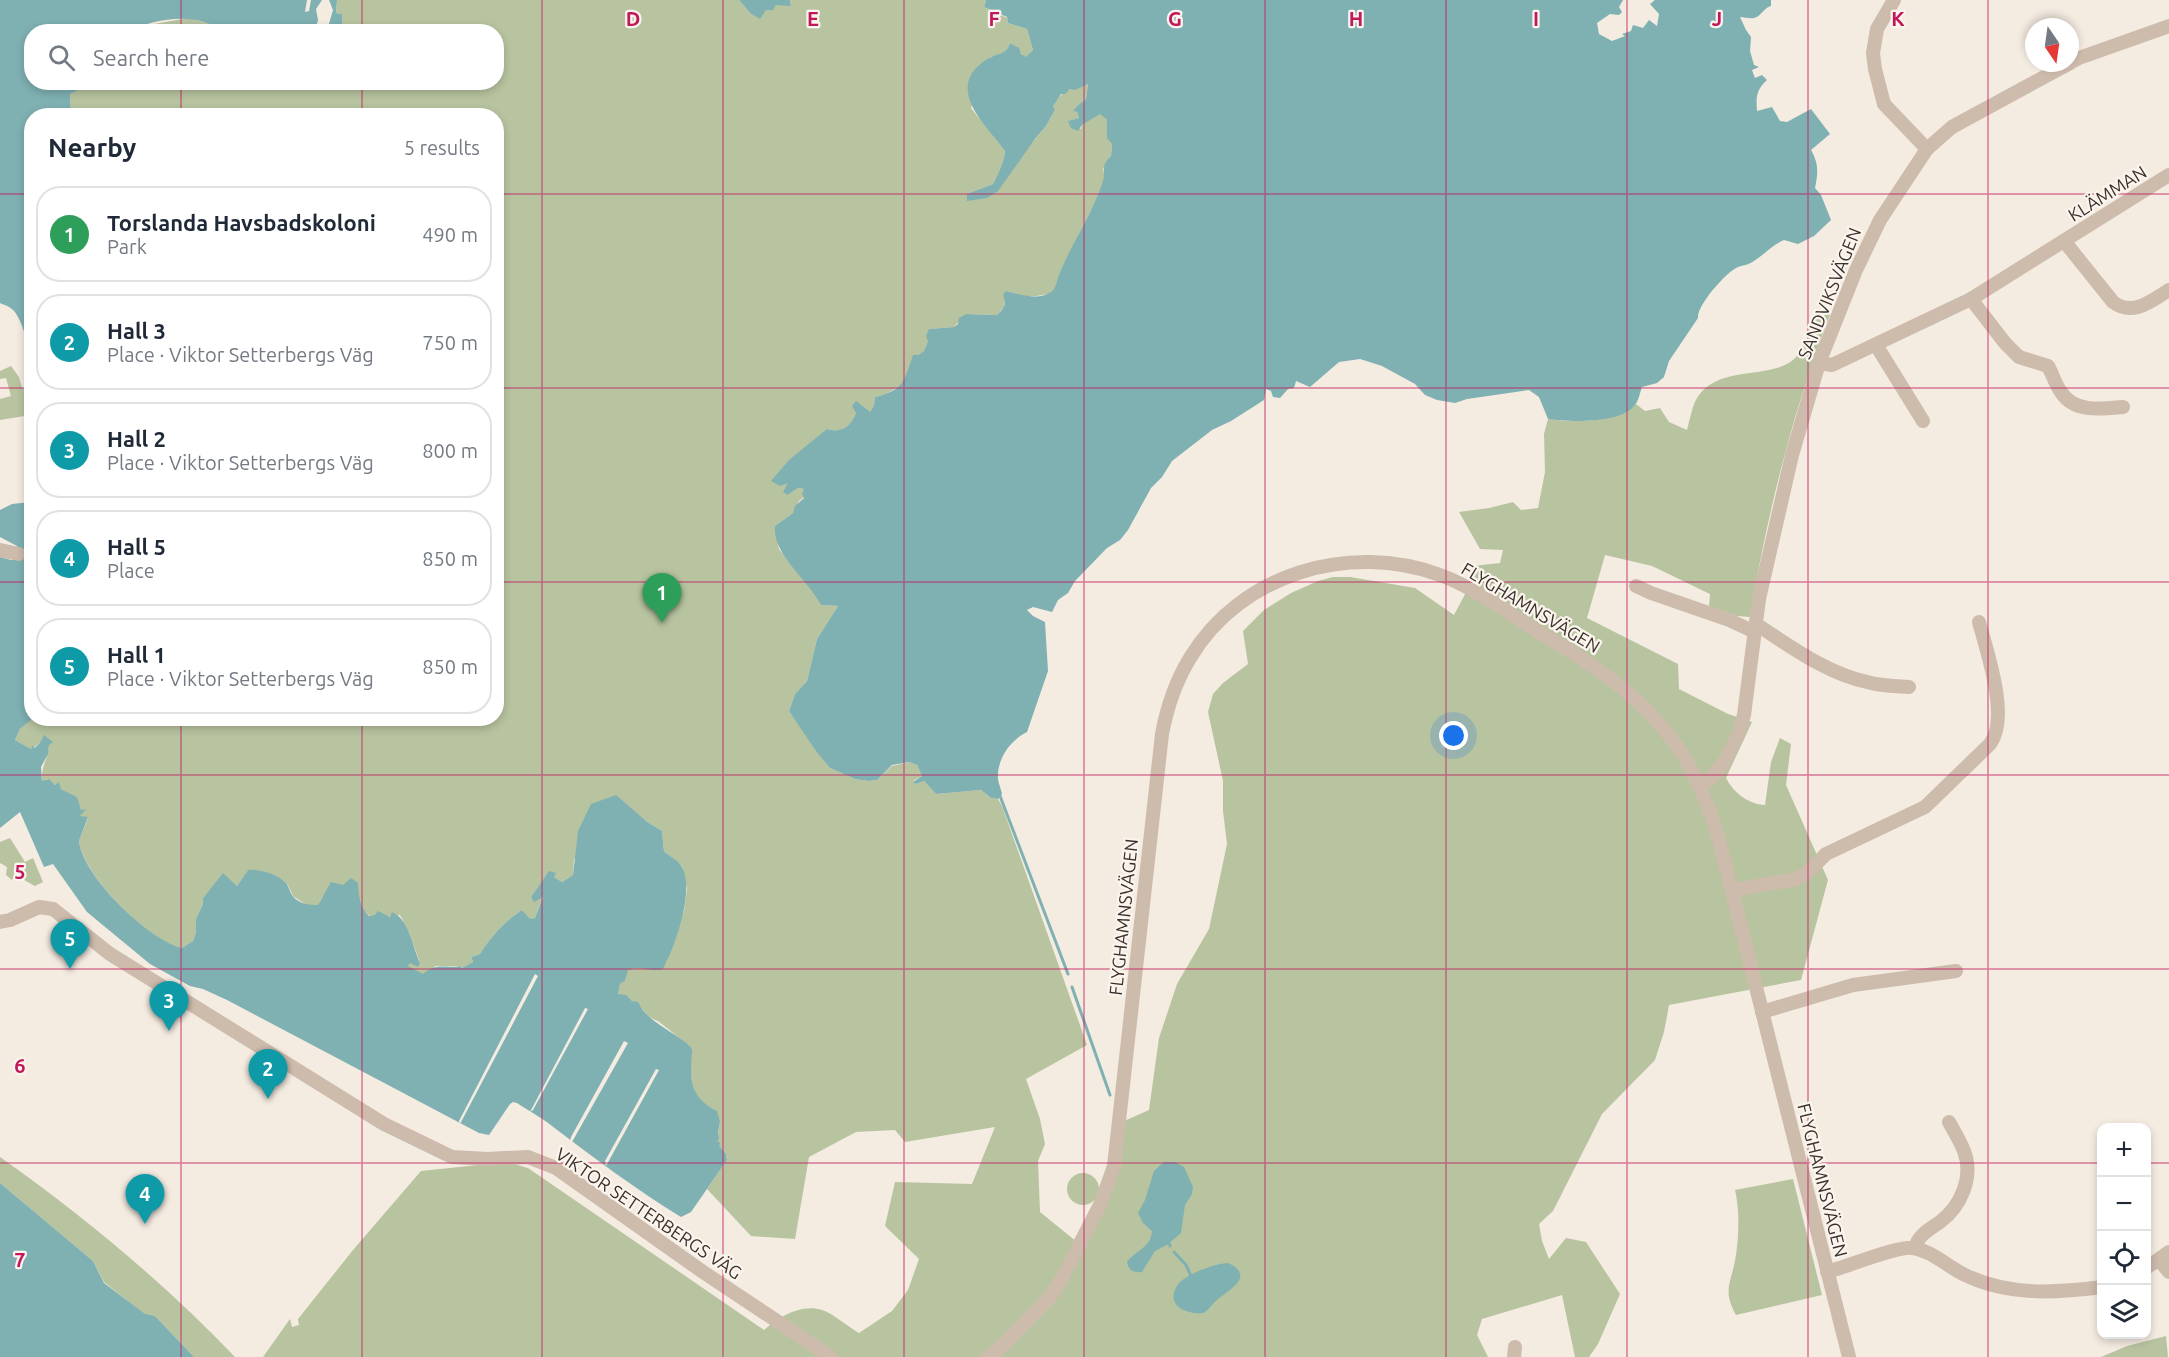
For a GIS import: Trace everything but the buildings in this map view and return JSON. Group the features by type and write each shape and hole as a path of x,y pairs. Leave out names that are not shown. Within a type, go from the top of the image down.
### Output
{"street":[{"path":"1894,0 1877,29 1873,61 1884,104 1927,149"},
{"name":"SANDVIKSVÄGEN","path":"2079,60 2169,26"},
{"name":"SANDVIKSVÄGEN","path":"1700,784 1712,778 1724,762 1738,735 1744,715 1759,598 1778,510 1819,363 1869,239 1927,149 1941,135 2053,72"},
{"name":"KLÄMMAN","path":"1819,363 1832,365 1971,299 2169,175"},
{"name":"KLÄMMAN","path":"2064,241 2113,302 2119,306 2128,309 2141,307 2169,290"},
{"path":"1971,299 2019,357 2048,366 2060,392 2070,403 2094,408 2123,407"},
{"path":"1876,345 1923,421"},
{"path":"0,550 19,554"},
{"name":"FLYGHAMNSVÄGEN","path":"988,1357 1001,1347 1048,1298 1060,1282 1109,1182 1117,1143 1152,812 1164,722 1172,696 1190,658 1214,626 1242,602 1288,576 1331,564 1378,561 1441,575 1490,601 1620,685 1649,712 1674,742 1700,784 1717,832 1849,1357"},
{"path":"1636,586 1651,594 1755,629 1762,628 1822,664 1855,679 1909,687"},
{"path":"1732,891 1771,882 1794,880 1808,872 1826,854 1925,807 1990,744 1995,738 1998,726 1995,686 1979,622"},
{"name":"VIKTOR SETTERBERGS VÄG","path":"0,922 39,908 53,909 110,954 384,1124 452,1157 487,1159 528,1157 556,1168 703,1272 831,1357"},
{"path":"1762,1012 1853,985 1956,971"},
{"path":"1915,1248 1916,1241 1921,1235 1949,1215 1964,1190 1966,1159 1949,1122"},
{"path":"1827,1272 1901,1248 1915,1248 1965,1276 2012,1289 2044,1293 2097,1288"},
{"path":"2151,1265 2164,1256 2169,1272"}],"green space":[{"path":"337,0 739,0 750,13 776,5 791,5 790,0 986,0 984,7 1007,18 1008,23 1027,29 1033,50 1026,58 1010,43 1005,51 990,57 971,108 1005,151 993,184 970,193 987,198 1046,126 1059,97 1088,83 1086,99 1074,111 1077,112 1079,118 1069,121 1081,129 1082,125 1099,113 1107,120 1112,144 1111,156 1103,169 1105,178 1095,202 1060,272 1055,289 1049,294 1036,296 1025,296 1006,291 1004,307 997,315 966,314 954,327 929,329 924,351 918,355 900,386 875,397 870,412 856,413 846,428 827,429 788,482 788,495 798,488 804,489 804,497 799,501 793,513 775,526 779,549 815,593 821,605 838,606 817,639 807,681 795,694 789,711 830,768 855,779 869,781 877,780 892,766 909,762 917,765 922,776 913,781 916,784 924,781 936,794 981,790 991,798 998,799 1002,806 1087,1045 1026,1079 1040,1119 1045,1144 1038,1161 1040,1212 1077,1242 1096,1204 1108,1169 1113,1126 1149,1110 1159,1038 1177,984 1209,929 1227,844 1223,811 1223,781 1208,712 1213,694 1223,683 1248,664 1243,631 1264,610 1291,593 1333,577 1350,577 1415,588 1454,615 1471,583 1473,566 1500,563 1503,550 1480,549 1459,512 1513,502 1521,510 1538,508 1545,472 1544,434 1548,419 1595,420 1618,415 1636,404 1645,411 1660,408 1669,422 1687,430 1699,395 1709,386 1732,376 1771,370 1793,360 1804,345 1814,315 1831,312 1793,424 1764,540 1750,617 1737,616 1709,606 1710,594 1652,566 1605,555 1587,618 1678,664 1679,689 1728,714 1752,722 1726,778 1737,793 1747,800 1765,805 1771,762 1780,738 1791,744 1786,785 1828,880 1801,980 1669,1005 1664,1032 1655,1060 1602,1114 1553,1211 1539,1224 1549,1259 1566,1238 1586,1242 1620,1294 1598,1344 1589,1357 1575,1357 1562,1295 1482,1319 1477,1335 1488,1357 263,1357 290,1319 292,1327 299,1325 298,1319 353,1250 421,1171 507,1162 528,1168 764,1330 791,1312 814,1308 831,1314 859,1333 892,1311 908,1290 919,1259 885,1226 895,1182 972,1184 995,1127 905,1142 895,1130 856,1132 809,1157 795,1239 751,1236 707,1189 727,1160 726,1154 718,1146 717,1141 720,1122 713,1109 699,1099 692,1083 691,1047 658,1021 649,1017 638,1004 618,994 620,984 625,981 627,970 666,963 684,911 687,889 682,866 664,851 662,831 646,821 574,859 573,875 562,882 554,877 545,877 531,897 543,896 535,918 530,920 522,910 509,919 480,954 471,957 473,962 462,968 460,966 436,966 423,975 408,966 409,963 420,963 400,915 370,916 343,885 323,896 318,905 308,906 293,896 283,880 265,872 248,870 237,886 223,874 203,898 203,904 196,919 193,941 182,948 168,943 136,920 105,889 92,872 83,856 79,841 88,818 80,817 81,810 76,797 61,789 59,783 55,785 47,779 42,781 49,745 40,743 31,749 15,740 24,725 504,726 504,108 71,108 70,94 79,90 504,90 504,24 343,24 342,14 336,13"},
{"path":"188,18 212,24 155,24"},
{"path":"11,366 19,377 24,389 24,416 0,420 0,399 11,396 6,378 0,379 0,371"},
{"path":"10,838 25,862 33,858 43,882 35,886 15,875 12,880 6,875 7,867 0,863 0,842"},
{"path":"0,1157 122,1251 235,1357 194,1357 155,1316 145,1315 104,1282 93,1261 0,1183"},
{"path":"1083,1173 1094,1178 1099,1189 1094,1200 1083,1205 1072,1200 1067,1189 1072,1178"},
{"path":"1793,1179 1822,1295 1736,1315 1729,1294 1738,1234 1738,1207 1735,1190"},
{"path":"2166,1336 2168,1357 2101,1357 2127,1346"}],"water":[{"path":"0,0 307,0 305,12 309,11 311,0 322,0 316,9 317,24 208,24 188,19 175,19 147,24 24,24 24,90 79,90 70,94 71,108 24,108 24,332 13,310 0,303"},
{"path":"329,0 337,0 336,13 342,14 343,24 329,24 333,10"},
{"path":"739,0 790,0 791,6 776,5 773,10 766,10 760,19 750,13"},
{"path":"986,0 1623,0 1619,7 1622,12 1619,15 1610,14 1597,23 1599,34 1612,41 1625,36 1622,34 1631,31 1633,25 1643,28 1649,20 1657,26 1659,14 1650,4 1655,0 1771,0 1771,6 1757,17 1740,17 1751,37 1750,51 1754,65 1759,67 1752,70 1755,78 1762,75 1767,80 1758,94 1757,111 1772,107 1780,121 1787,122 1811,109 1830,134 1811,150 1817,169 1815,188 1821,195 1831,220 1814,236 1798,244 1784,240 1725,277 1712,290 1702,306 1698,318 1669,361 1664,377 1657,383 1642,387 1635,405 1618,416 1581,421 1548,419 1539,397 1529,390 1467,399 1455,403 1437,400 1425,395 1415,384 1382,366 1360,359 1339,362 1310,387 1296,381 1294,388 1288,389 1280,398 1273,397 1271,391 1266,389 1264,400 1212,430 1172,461 1162,477 1151,488 1128,530 1075,581 1068,593 1058,600 1052,612 1033,607 1027,610 1045,622 1048,671 1027,732 1011,744 1003,755 998,777 1002,794 998,799 991,798 981,790 936,794 924,781 916,784 913,782 922,776 917,765 909,762 892,765 877,780 855,779 830,768 789,711 795,694 807,681 817,639 838,606 821,605 779,547 775,526 793,513 795,506 804,498 802,494 804,489 798,488 788,495 783,492 788,483 780,486 771,481 789,460 827,429 845,428 856,413 852,406 856,401 870,412 875,397 892,391 902,383 913,355 924,351 929,329 954,327 958,324 959,318 966,314 997,315 1004,306 1003,295 1006,291 1040,296 1053,290 1098,195 1105,163 1111,156 1112,144 1107,138 1107,120 1100,114 1082,125 1078,131 1071,128 1068,121 1079,118 1077,112 1073,111 1086,99 1088,84 1075,90 1070,89 1065,94 1061,94 1053,106 1055,110 1046,126 998,191 987,198 967,201 967,194 993,184 1005,151 978,117 968,92 969,80 975,69 989,58 1004,52 1010,43 1019,48 1021,54 1026,57 1033,50 1027,29 1008,23 1007,17 984,7"},
{"path":"24,503 24,726 15,740 31,749 33,745 34,748 40,743 44,735 53,742 49,745 48,754 41,767 42,781 49,779 55,785 59,782 61,789 77,797 81,810 86,809 80,816 88,817 79,841 83,856 92,872 105,889 136,920 168,943 182,948 193,941 196,919 203,904 203,898 223,873 237,886 248,870 258,870 285,882 297,900 315,905 318,905 331,882 343,885 351,878 358,883 361,905 369,916 375,915 378,911 390,917 392,912 407,927 420,963 418,967 410,963 408,966 423,974 437,967 460,966 462,968 473,962 471,957 480,954 498,930 522,910 530,919 535,918 543,897 534,902 531,897 549,871 556,873 554,877 562,882 573,875 578,831 591,804 616,795 646,821 662,831 664,851 681,865 685,877 685,904 682,918 663,969 628,970 625,981 620,984 618,994 626,995 632,1001 638,1002 648,1016 691,1047 693,1087 701,1100 717,1111 720,1122 717,1141 726,1154 727,1160 691,1212 681,1217 517,1103 510,1104 489,1135 479,1133 227,1000 190,986 150,964 87,912 53,864 44,867 20,812 0,828 0,557 17,559 17,546 0,537 0,510 12,504"},
{"path":"1164,1162 1175,1162 1184,1167 1193,1187 1192,1194 1185,1205 1181,1233 1167,1245 1155,1251 1142,1272 1134,1272 1129,1268 1127,1262 1146,1245 1152,1231 1143,1223 1138,1213 1145,1200 1154,1171"},
{"path":"0,1183 93,1261 104,1283 145,1314 155,1316 194,1357 0,1357"},
{"path":"1228,1263 1240,1273 1240,1278 1233,1288 1207,1310 1203,1313 1190,1312 1175,1303 1174,1293 1180,1282 1200,1270"}],"pier":[{"path":"535,974 538,976 460,1124 459,1121"},
{"path":"585,1008 588,1009 530,1112"},
{"path":"624,1041 628,1043 572,1142 570,1141 571,1137"},
{"path":"656,1069 659,1070 606,1166 605,1161"}],"waterway":[{"path":"1000,796 1068,974"},
{"path":"1072,987 1110,1095"},
{"path":"1174,1252 1186,1265 1191,1276"}],"place":[{"name":"Torslanda Havsbadskoloni","path":"662,623"},
{"name":"Hall 1","path":"70,969"},
{"name":"Hall 2","path":"169,1031"},
{"name":"Hall 3","path":"268,1099"},
{"name":"Hall 5","path":"145,1224"}]}
